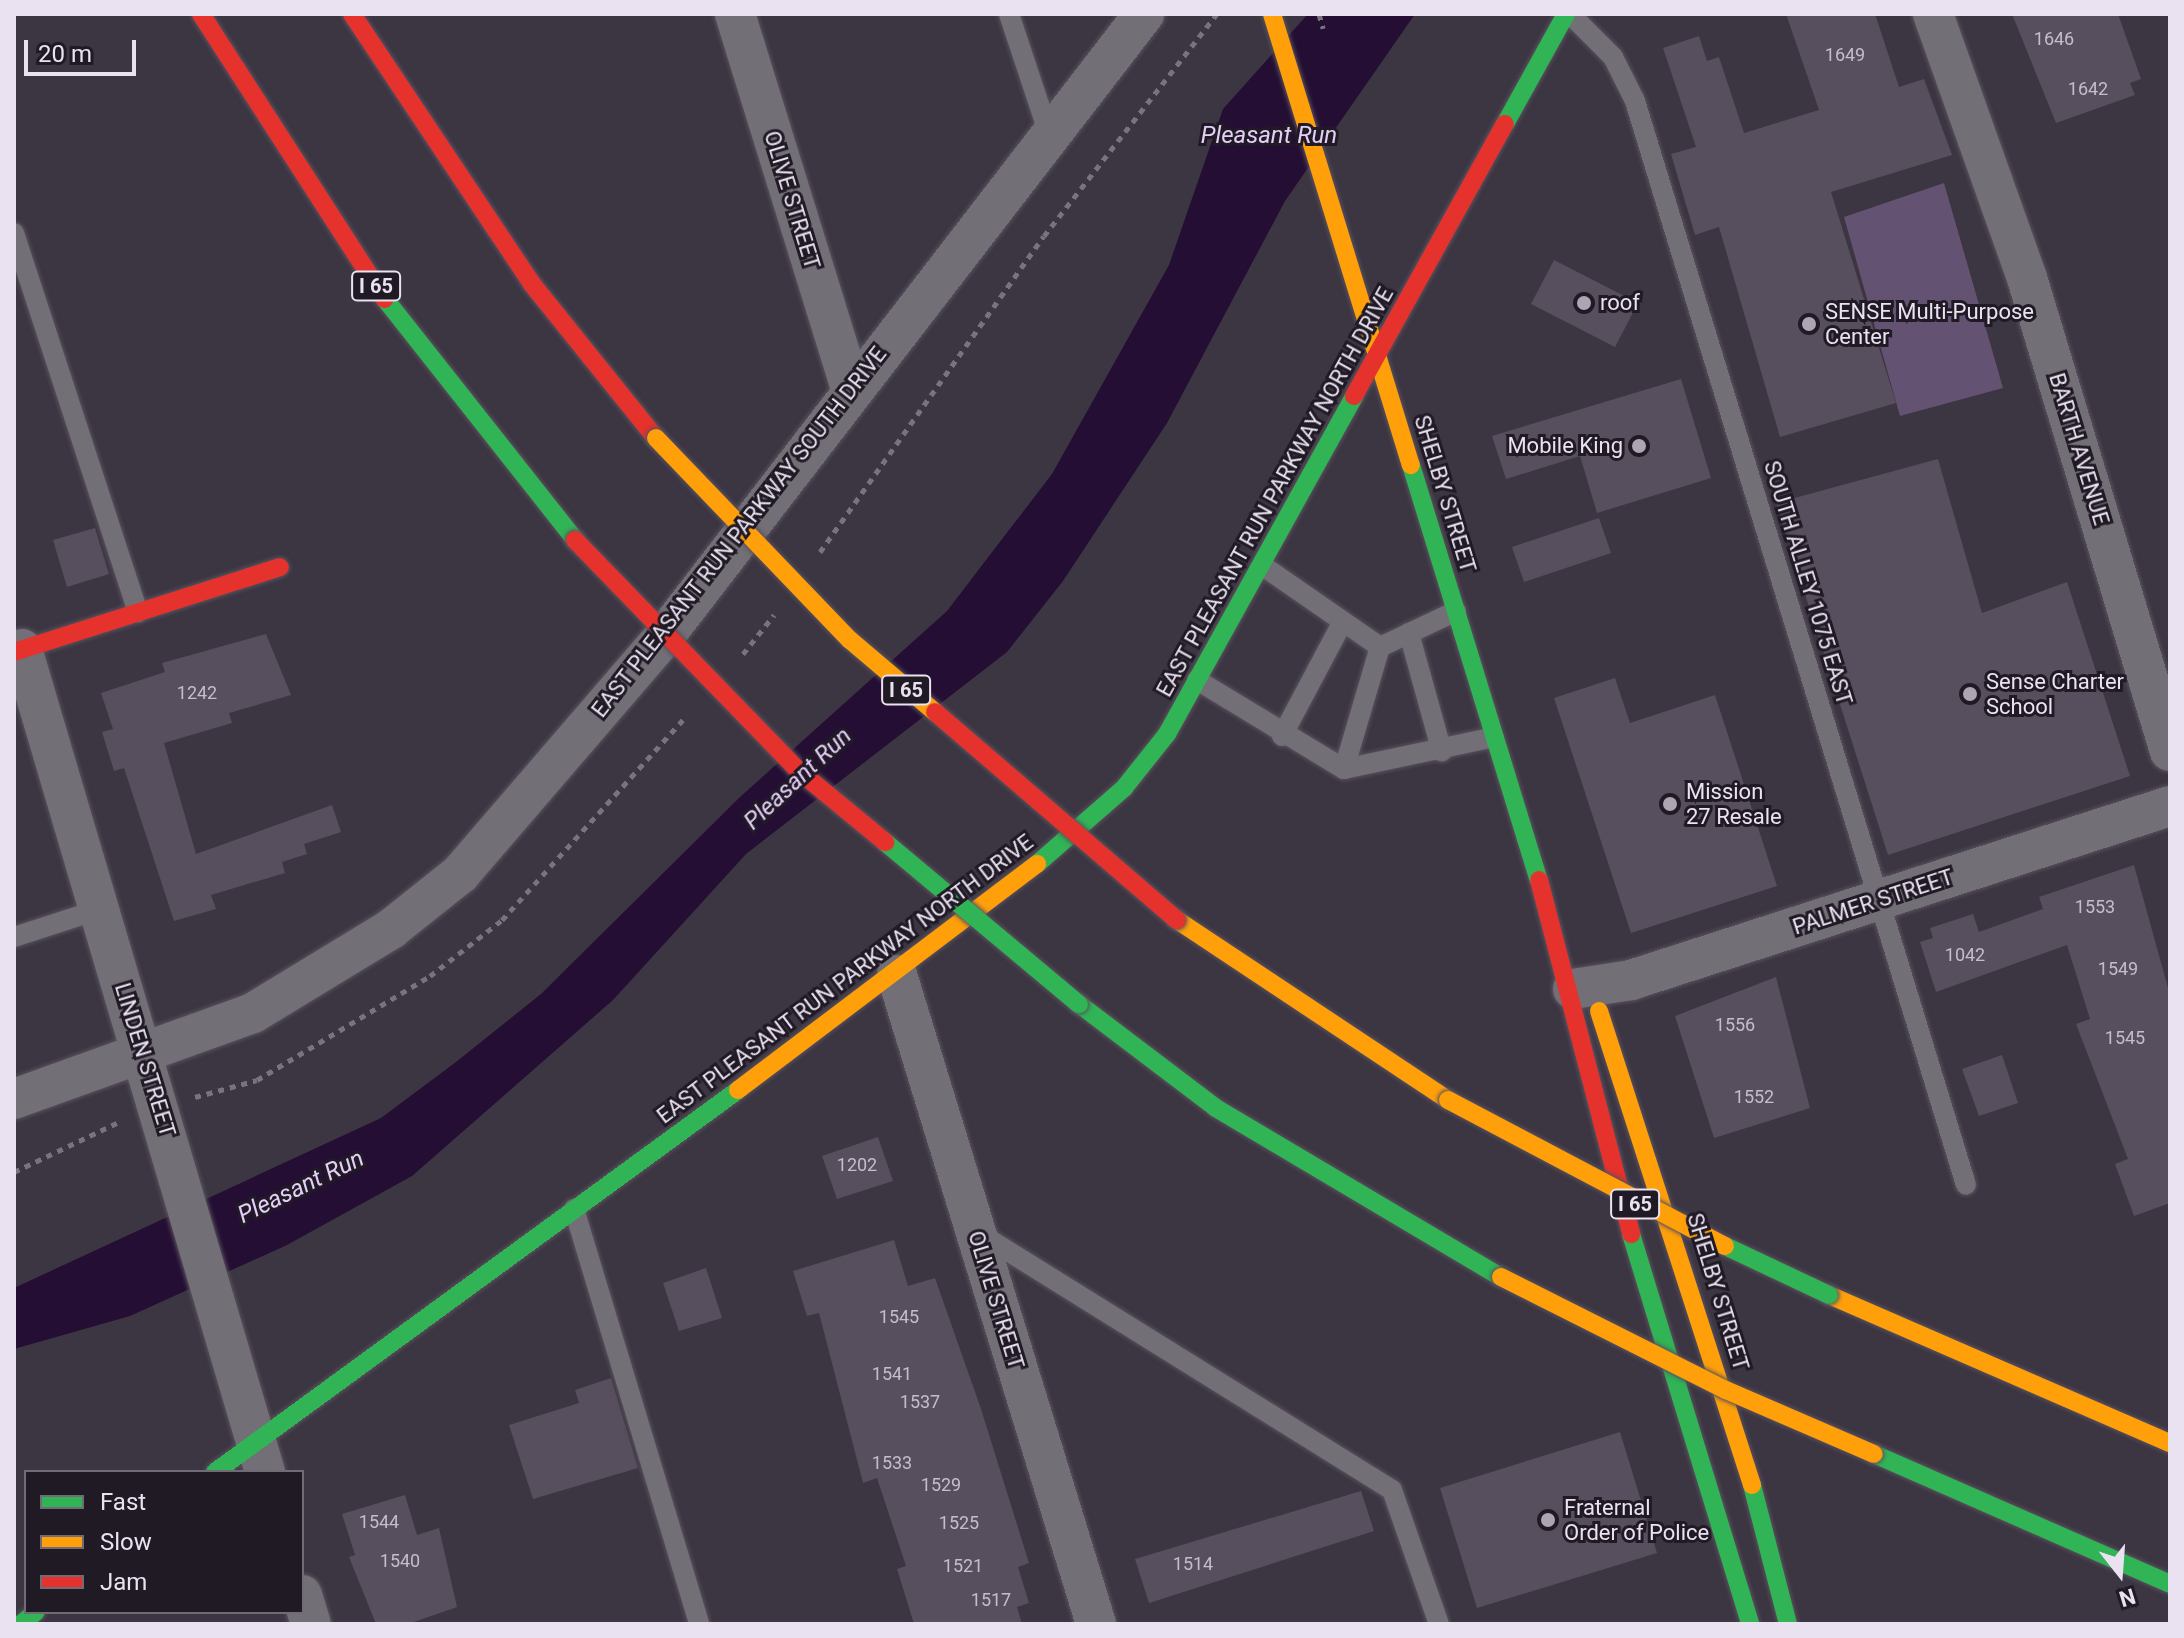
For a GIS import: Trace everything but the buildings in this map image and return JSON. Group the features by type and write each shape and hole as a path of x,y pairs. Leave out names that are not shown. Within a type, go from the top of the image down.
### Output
{"main road":[{"name":"I 65","path":"201,14 398,319 575,540 788,761 934,891 1216,1108 1501,1277 1702,1379 2170,1584"},
{"name":"I 65","path":"352,14 532,284 656,438 850,640 1177,920 1448,1100 1621,1196 1829,1295 2170,1443"},
{"name":"SHELBY STREET","path":"1272,14 1573,989 1610,1165 1750,1624"},
{"name":"EAST PLEASANT RUN PARKWAY NORTH DRIVE","path":"221,1470 261,1456 574,1209 1016,886 1110,802 1167,734 1568,14"},
{"path":"18,650 280,567"},
{"name":"SHELBY STREET","path":"1573,989 1603,1018 1632,1094 1746,1461 1788,1624"},
{"path":"2040,1526 2170,1597"}],"street":[{"name":"OLIVE STREET","path":"735,14 850,386"},
{"name":"EAST PLEASANT RUN PARKWAY SOUTH DRIVE","path":"14,1099 212,1032 300,987 460,874 663,638 850,386 1144,14"},
{"name":"BARTH AVENUE","path":"1933,14 2027,278 2170,751"},
{"name":"LINDEN STREET","path":"18,650 100,909 261,1456"},
{"name":"PALMER STREET","path":"1573,989 1615,985 2170,806"},
{"name":"OLIVE STREET","path":"897,975 1096,1624"},
{"path":"304,1601 311,1624"}],"lane":[{"path":"1009,14 1049,134"},
{"name":"SOUTH ALLEY 1075 EAST","path":"1568,14 1613,57 1635,101 1882,899 1966,1185"},
{"path":"14,233 138,612"},
{"path":"1263,566 1341,625 1380,647"},
{"path":"1344,769 1380,647 1456,611"},
{"path":"1282,736 1341,625"},
{"path":"1409,633 1442,752"},
{"path":"1197,680 1282,736 1344,769 1442,752 1494,737"},
{"path":"14,937 100,909"},
{"path":"574,1209 699,1624"},
{"path":"975,1231 1392,1490 1439,1624"}],"shaded area":[{"path":"1944,183 2003,388 1900,416 1844,217"}],"water":[{"name":"Pleasant Run","path":"1308,14 1415,14 1285,201 1167,423 1063,581 1007,652 746,854 613,1000 412,1176 287,1245 130,1316 14,1349 14,1288 381,1118 456,1062 541,994 740,797 947,611 1052,474 1169,265 1223,109"}],"traffic: fast":[{"path":"1505,124 1566,14"},
{"path":"385,299 575,540"},
{"path":"1037,864 1124,788 1167,734 1354,396"},
{"path":"1411,465 1539,880"},
{"path":"885,842 1079,1004"},
{"path":"1079,1004 1216,1108 1501,1277"},
{"path":"218,1470 738,1090"},
{"path":"1631,1234 1750,1624"},
{"path":"1725,1246 1829,1295"},
{"path":"1874,1454 2170,1584"},
{"path":"1752,1485 1788,1624"},
{"path":"21,1624 34,1614"}],"traffic: slow":[{"path":"1272,14 1411,465"},
{"path":"656,438 850,640 935,712"},
{"path":"738,1090 1037,864"},
{"path":"1177,920 1448,1100"},
{"path":"1599,1011 1752,1485"},
{"path":"1448,1100 1725,1246"},
{"path":"1501,1277 1726,1390 1874,1454"},
{"path":"1829,1295 2170,1443"}],"traffic: jam":[{"path":"201,14 385,299"},
{"path":"352,14 532,284 656,438"},
{"path":"1354,396 1505,124"},
{"path":"575,540 799,771 885,842"},
{"path":"14,652 280,567"},
{"path":"935,712 1177,920"},
{"path":"1539,880 1631,1234"}],"place":[{"name":"roof","path":"1584,303"},
{"name":"SENSE Multi-Purpose Center","path":"1809,324"},
{"name":"Mobile King","path":"1639,446"},
{"name":"Sense Charter School","path":"1970,694"},
{"name":"Mission 27 Resale","path":"1670,804"},
{"name":"Fraternal Order of Police","path":"1548,1520"}]}
